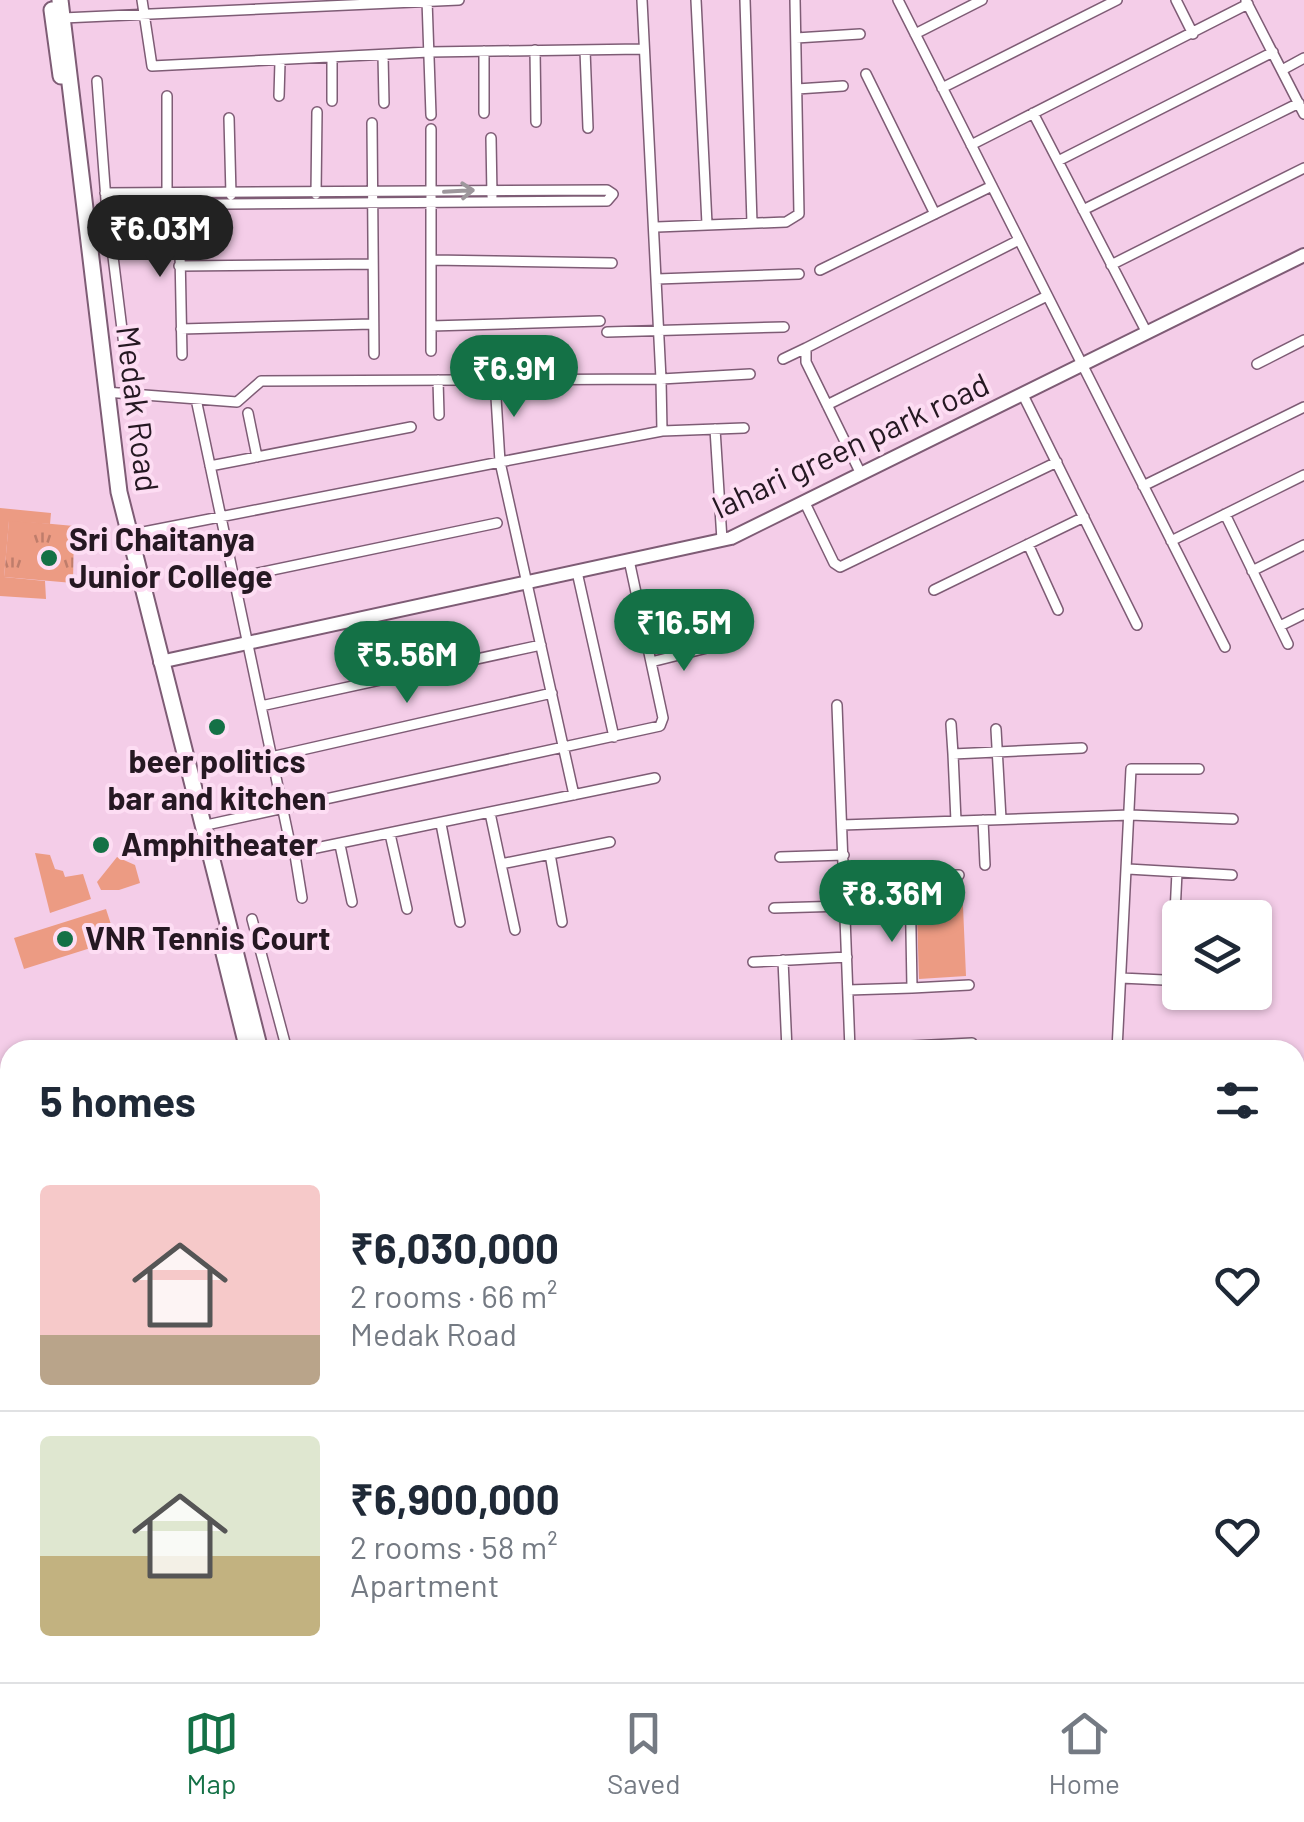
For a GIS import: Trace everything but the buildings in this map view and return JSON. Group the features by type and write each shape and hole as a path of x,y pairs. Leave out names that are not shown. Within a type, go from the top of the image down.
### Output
{"main road":[{"name":"Medak Road","path":"50,0 109,494 246,1040"},
{"name":"Medak Road","path":"60,0 105,392 128,536 257,1040"}],"street":[{"path":"142,0 153,78"},
{"path":"63,18 459,0"},
{"path":"642,0 642,49 657,227 662,431"},
{"path":"696,0 707,224"},
{"path":"745,0 752,223"},
{"path":"657,227 786,222 799,214 794,0"},
{"path":"898,0 1225,647"},
{"path":"915,34 982,0"},
{"path":"942,88 1117,0"},
{"path":"1176,0 1193,34"},
{"path":"428,1 431,115"},
{"path":"971,145 1193,34 1246,2 1302,109 1083,210"},
{"path":"796,38 860,34"},
{"path":"152,66 429,52 642,49"},
{"path":"535,50 536,122"},
{"path":"585,50 588,128"},
{"path":"484,51 484,113"},
{"path":"1058,161 1272,52"},
{"path":"383,55 384,103"},
{"path":"332,58 332,101"},
{"path":"1282,70 1304,58"},
{"path":"279,96 280,62"},
{"path":"866,74 935,214"},
{"path":"98,81 106,199 130,394"},
{"path":"797,90 843,86"},
{"path":"167,199 168,96"},
{"path":"315,198 317,112"},
{"path":"1034,114 1146,333"},
{"path":"230,118 231,204"},
{"path":"372,123 374,354"},
{"path":"431,128 431,351"},
{"path":"491,138 494,203"},
{"path":"1112,265 1304,168"},
{"path":"820,270 992,186"},
{"path":"179,200 230,192 315,198 491,190 607,190 612,194 607,202 430,204 371,198"},
{"path":"85,201 167,199 231,204 315,198"},
{"path":"179,200 182,354"},
{"path":"784,359 1019,240"},
{"name":"lahari green park road","path":"160,662 722,540 1304,256"},
{"path":"432,260 612,263"},
{"path":"180,266 373,264"},
{"path":"656,280 799,274"},
{"path":"827,405 1048,296"},
{"path":"431,326 600,320"},
{"path":"181,329 372,324"},
{"path":"607,332 784,327"},
{"path":"1256,364 1304,340"},
{"path":"806,348 806,362 860,472"},
{"path":"105,392 237,402 261,381 661,379 750,374"},
{"path":"438,380 439,415"},
{"path":"495,381 500,462 574,795"},
{"path":"1024,394 1137,626"},
{"path":"196,399 302,898"},
{"path":"1144,486 1304,407"},
{"path":"248,413 257,457"},
{"path":"210,466 412,427"},
{"path":"128,536 662,431 744,428"},
{"path":"715,429 722,540"},
{"path":"804,501 840,567 1057,462"},
{"path":"1171,540 1304,476"},
{"path":"1225,514 1288,644"},
{"path":"934,590 1084,517"},
{"path":"234,578 497,523"},
{"path":"1028,544 1058,610"},
{"path":"1252,571 1304,545"},
{"path":"202,826 664,724 630,560"},
{"path":"576,572 614,737"},
{"path":"641,615 719,596"},
{"path":"1280,626 1304,614"},
{"path":"261,706 541,645"},
{"path":"651,662 707,648"},
{"path":"271,756 552,693"},
{"path":"837,706 850,1040"},
{"path":"950,724 956,821"},
{"path":"996,729 1000,819"},
{"path":"952,754 1082,748"},
{"path":"1117,1040 1131,768 1199,770"},
{"path":"295,854 655,778"},
{"path":"490,813 514,930"},
{"path":"842,825 1130,815 1234,819"},
{"path":"983,820 984,865"},
{"path":"441,824 460,922"},
{"path":"390,834 407,910"},
{"path":"501,864 610,842"},
{"path":"340,845 352,902"},
{"path":"550,854 562,922"},
{"path":"780,856 844,855"},
{"path":"1128,869 1232,875"},
{"path":"1121,978 1164,980 1172,976 1177,872"},
{"path":"844,876 959,875"},
{"path":"910,876 912,988"},
{"path":"774,908 846,906"},
{"path":"252,918 284,1040"},
{"path":"753,962 847,956"},
{"path":"783,960 786,1040"},
{"path":"848,990 969,986"},
{"path":"0,1404 0,1445"}],"green space":[{"path":"0,508 51,513 50,524 9,521 4,577 45,581 46,599 0,596"},
{"path":"9,520 74,526 73,583 4,577"},
{"path":"35,853 50,855 55,869 63,871 65,877 83,874 91,899 50,913"},
{"path":"117,857 135,865 140,883 119,890 101,890 97,882"},
{"path":"962,883 966,976 919,979 916,884"},
{"name":"VNR Tennis Court","path":"106,909 116,940 24,969 14,938"}],"place":[{"name":"Sri Chaitanya Junior College","path":"49,558"},
{"name":"beer politics bar and kitchen","path":"217,727"},
{"name":"Amphitheater","path":"101,845"},
{"name":"VNR Tennis Court","path":"65,939"}]}
